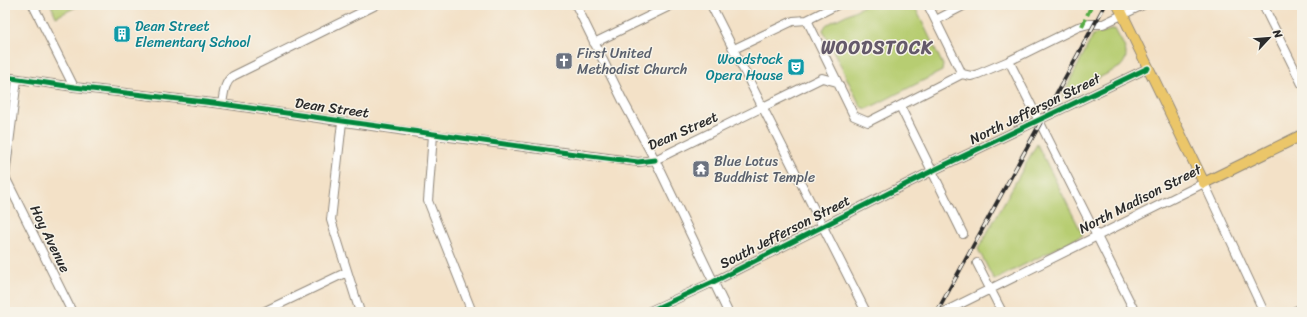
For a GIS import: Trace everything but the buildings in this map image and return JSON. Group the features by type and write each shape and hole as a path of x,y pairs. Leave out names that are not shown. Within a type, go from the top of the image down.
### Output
{"main road":[{"path":"1118,5 1204,183"},
{"name":"North Madison Street","path":"1204,183 1302,135"}],"street":[{"path":"33,5 74,88"},
{"path":"222,104 225,88 228,81 234,76 376,5"},
{"path":"576,5 622,99 655,160 728,312"},
{"path":"594,43 672,5"},
{"path":"711,5 764,108 821,227 866,312"},
{"path":"734,49 793,21 807,20 837,5"},
{"path":"928,5 962,74"},
{"path":"936,20 966,5"},
{"path":"807,20 854,116 868,122 962,74 971,76 978,74 1009,61 1078,27 1089,24 1103,24 1143,5"},
{"path":"1262,5 1302,84"},
{"path":"1009,61 1135,312"},
{"path":"827,62 822,78 837,82"},
{"name":"North Jefferson Street","path":"932,171 1148,68"},
{"name":"Dean Street","path":"5,77 74,88 222,104 433,135 638,162 655,160 764,108 822,78"},
{"name":"Hoy Avenue","path":"18,79 5,176 72,312"},
{"path":"900,106 963,234"},
{"path":"342,122 331,220 360,312"},
{"path":"433,135 428,201 472,312"},
{"name":"South Jefferson Street","path":"648,312 713,282 932,171"},
{"path":"1204,183 1264,312"},
{"name":"North Madison Street","path":"944,312 1204,183"},
{"path":"5,194 14,195"},
{"path":"977,263 1002,312"},
{"path":"263,312 348,272"},
{"path":"1293,312 1302,308"}],"green space":[{"path":"51,5 80,5 56,17"},
{"path":"866,5 914,5 943,65 942,71 867,109 861,107 823,30 826,25"},
{"path":"1115,29 1125,49 1126,58 1124,62 1120,67 1062,97 1093,35"},
{"path":"1037,144 1083,235 994,280 978,249"}],"railway":[{"path":"937,312 1105,5"}],"marked path":[{"path":"1082,26 1092,5"}],"cycle path":[{"path":"648,312 713,282 932,171 1148,68"},
{"path":"5,77 74,87 222,104 575,154 638,162 655,160"}],"place":[{"name":"Dean Street Elementary School","path":"122,34"},
{"name":"First United Methodist Church","path":"564,61"},
{"name":"Woodstock Opera House","path":"796,67"},
{"name":"Blue Lotus Buddhist Temple","path":"701,169"}],"district":[{"name":"WOODSTOCK","path":"877,48"}]}
